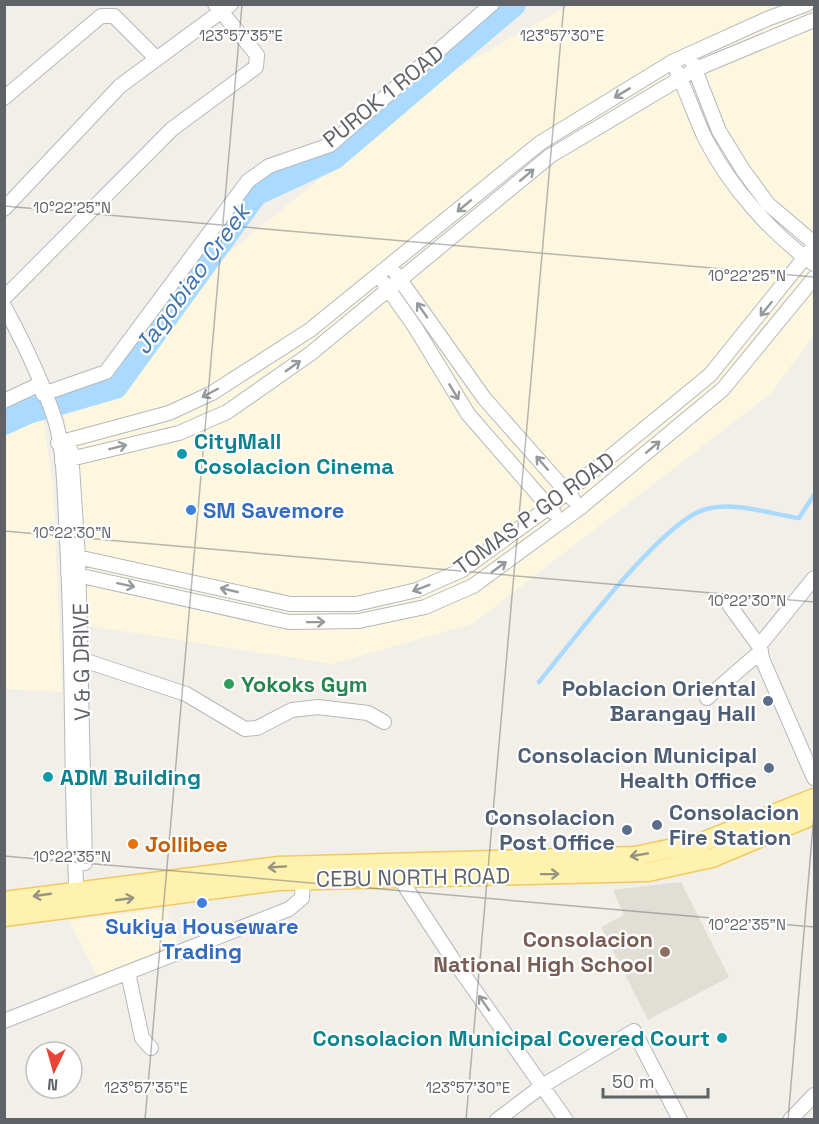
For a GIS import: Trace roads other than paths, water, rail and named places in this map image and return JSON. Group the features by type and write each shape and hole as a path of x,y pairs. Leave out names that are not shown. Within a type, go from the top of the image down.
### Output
{"main road":[{"name":"CEBU NORTH ROAD","path":"4,901 81,898 303,880 394,870 635,856 702,842 814,798"},
{"name":"CEBU NORTH ROAD","path":"4,917 81,898 279,866 394,870 648,872 712,858 814,815"}],"street":[{"name":"PUROK 1 ROAD","path":"4,401 43,393 106,372 248,181 269,166 330,145 492,4"},
{"path":"63,442 169,413 212,393 310,330 540,143 672,62 767,19 807,4"},
{"path":"4,210 120,86 223,7 257,55 256,67 172,129 4,298"},
{"path":"4,98 101,16 114,16 157,59"},
{"path":"67,460 178,433 227,412 310,354 549,156 696,69 814,20"},
{"path":"688,55 696,69 719,131 743,170 768,204 814,244"},
{"path":"672,62 707,141 732,181 759,215 810,261"},
{"name":"TOMAS P. GO ROAD","path":"73,556 290,604 356,604 417,590 462,570 549,507 710,375 810,261 814,244"},
{"path":"384,272 401,279 484,398 580,507"},
{"path":"384,272 388,290 415,327 468,414 562,521"},
{"name":"TOMAS P. GO ROAD","path":"73,574 289,622 358,621 425,607 473,586 562,521 723,389 814,278"},
{"name":"V & G DRIVE","path":"4,306 27,347 63,442 67,460 73,556 81,898"},
{"path":"707,698 760,649 814,578"},
{"path":"730,606 760,649 769,676 814,778"},
{"path":"76,658 186,694 245,729 257,728 292,710 318,707 368,713 384,723"},
{"path":"394,870 452,958 566,1119"},
{"path":"4,1021 290,909 302,898 303,880"},
{"path":"128,973 142,1038 151,1048"},
{"path":"498,1119 542,1086 634,1031 680,1119"},
{"path":"790,1119 814,1095"}],"waterway":[{"name":"Jagobiao Creek","path":"4,422 28,411 115,386 255,193 333,157 513,4"},
{"path":"539,682 641,560 685,520 703,510 726,506 799,518 814,495"}],"place":[{"name":"CityMall Cosolacion Cinema","path":"182,454"},
{"name":"SM Savemore","path":"191,510"},
{"name":"Yokoks Gym","path":"229,684"},
{"name":"Poblacion Oriental Barangay Hall","path":"768,701"},
{"name":"Consolacion Municipal Health Office","path":"769,768"},
{"name":"ADM Building","path":"48,777"},
{"name":"Consolacion Fire Station","path":"657,825"},
{"name":"Consolacion Post Office","path":"627,830"},
{"name":"Jollibee","path":"133,844"},
{"name":"Sukiya Houseware Trading","path":"202,903"},
{"name":"Consolacion National High School","path":"665,952"},
{"name":"Consolacion Municipal Covered Court","path":"722,1038"}]}
